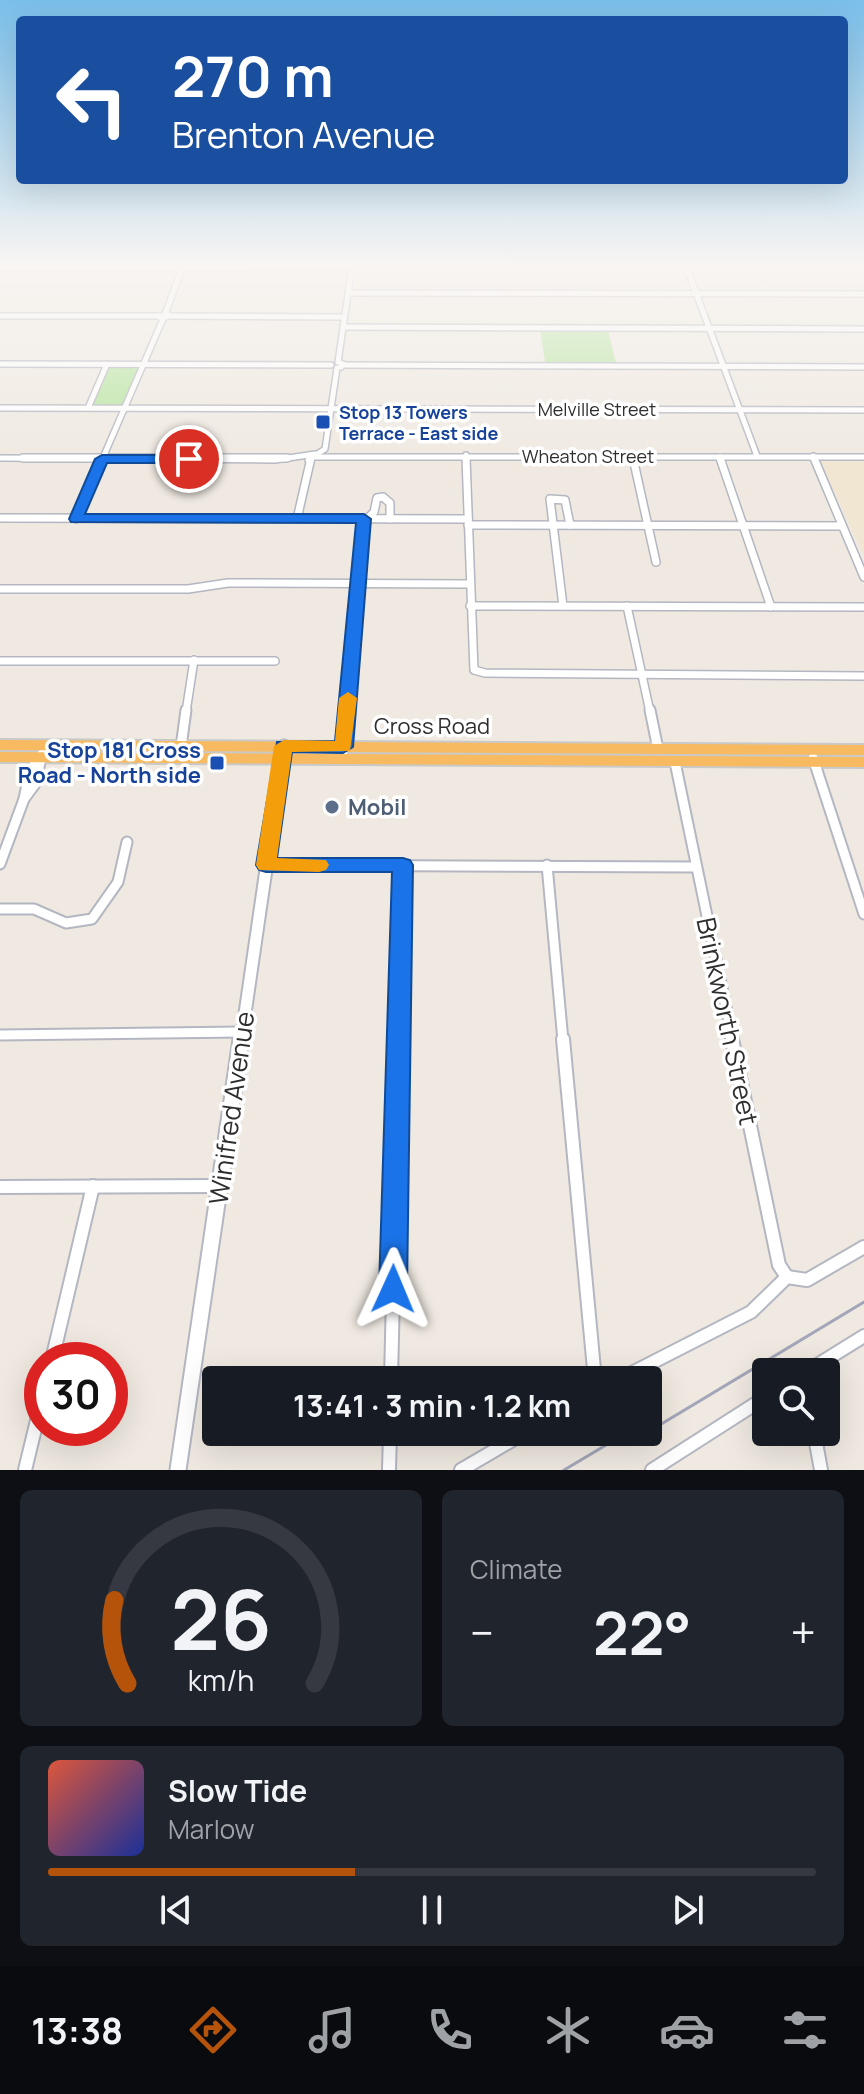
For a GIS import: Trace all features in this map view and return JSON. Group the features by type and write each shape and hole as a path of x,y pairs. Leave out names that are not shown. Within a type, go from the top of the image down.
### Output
{"highway":[{"name":"Cross Road","path":"0,745 43,751 588,755 675,762 812,756 864,750"},
{"name":"Cross Road","path":"0,757 43,751 181,747 282,752"},
{"name":"Cross Road","path":"588,755 658,749 812,756 864,762"}],"street":[{"path":"76,519 155,335"},
{"path":"297,519 307,465 312,457 325,449 342,335"},
{"path":"711,335 757,456"},
{"path":"0,364 864,367"},
{"path":"88,408 107,364"},
{"name":"Melville Street","path":"0,408 864,410"},
{"path":"0,458 275,460 321,453"},
{"path":"466,455 474,670 485,673 864,676"},
{"path":"633,456 656,562"},
{"path":"813,456 864,577"},
{"name":"Wheaton Street","path":"312,457 864,457"},
{"path":"720,457 771,607"},
{"path":"343,753 366,519 374,512 376,500 383,497 390,503 390,519"},
{"path":"563,606 550,499 565,500 570,525"},
{"path":"0,518 390,519 553,525 841,526"},
{"path":"0,589 188,589 228,583 469,584"},
{"path":"470,606 864,607"},
{"path":"627,606 658,749"},
{"path":"181,747 194,660"},
{"path":"0,661 275,661"},
{"path":"0,864 24,799 35,784 43,751"},
{"name":"Winifred Avenue","path":"178,1470 282,752"},
{"path":"812,756 864,914"},
{"name":"Brinkworth Street","path":"675,762 779,1265 787,1277"},
{"path":"0,909 34,909 66,923 92,919 118,882 127,842"},
{"path":"266,865 696,867"},
{"path":"391,1366 403,865"},
{"path":"547,865 591,1366"},
{"path":"0,1035 241,1032"},
{"path":"56,1342 93,1186"},
{"path":"0,1187 219,1186"},
{"path":"645,1366 751,1312 787,1277 807,1280 864,1247"},
{"path":"829,1358 864,1336"},
{"path":"652,1470 752,1406"},
{"path":"25,1470 31,1446"},
{"path":"389,1470 390,1446"},
{"path":"461,1470 502,1446"},
{"path":"817,1446 821,1470"}],"shaded area":[{"path":"819,459 864,459 864,555"}],"green space":[{"path":"541,335 609,335 616,363 545,362"},
{"path":"108,364 141,364 123,408 89,408"}],"tram line":[{"path":"662,1424 864,1302"},
{"path":"564,1470 604,1446"}],"slow traffic":[{"path":"319,865 266,865 281,758 284,746 343,747 348,698"}],"place":[{"name":"Stop 13 Towers Terrace - East side","path":"323,422"},
{"name":"Stop 181 Cross Road - North side","path":"217,763"},
{"name":"Mobil","path":"332,807"}],"route":[{"path":"189,459 102,459 76,519 364,519 343,747 284,746 266,865 403,865 393,1289"}]}
